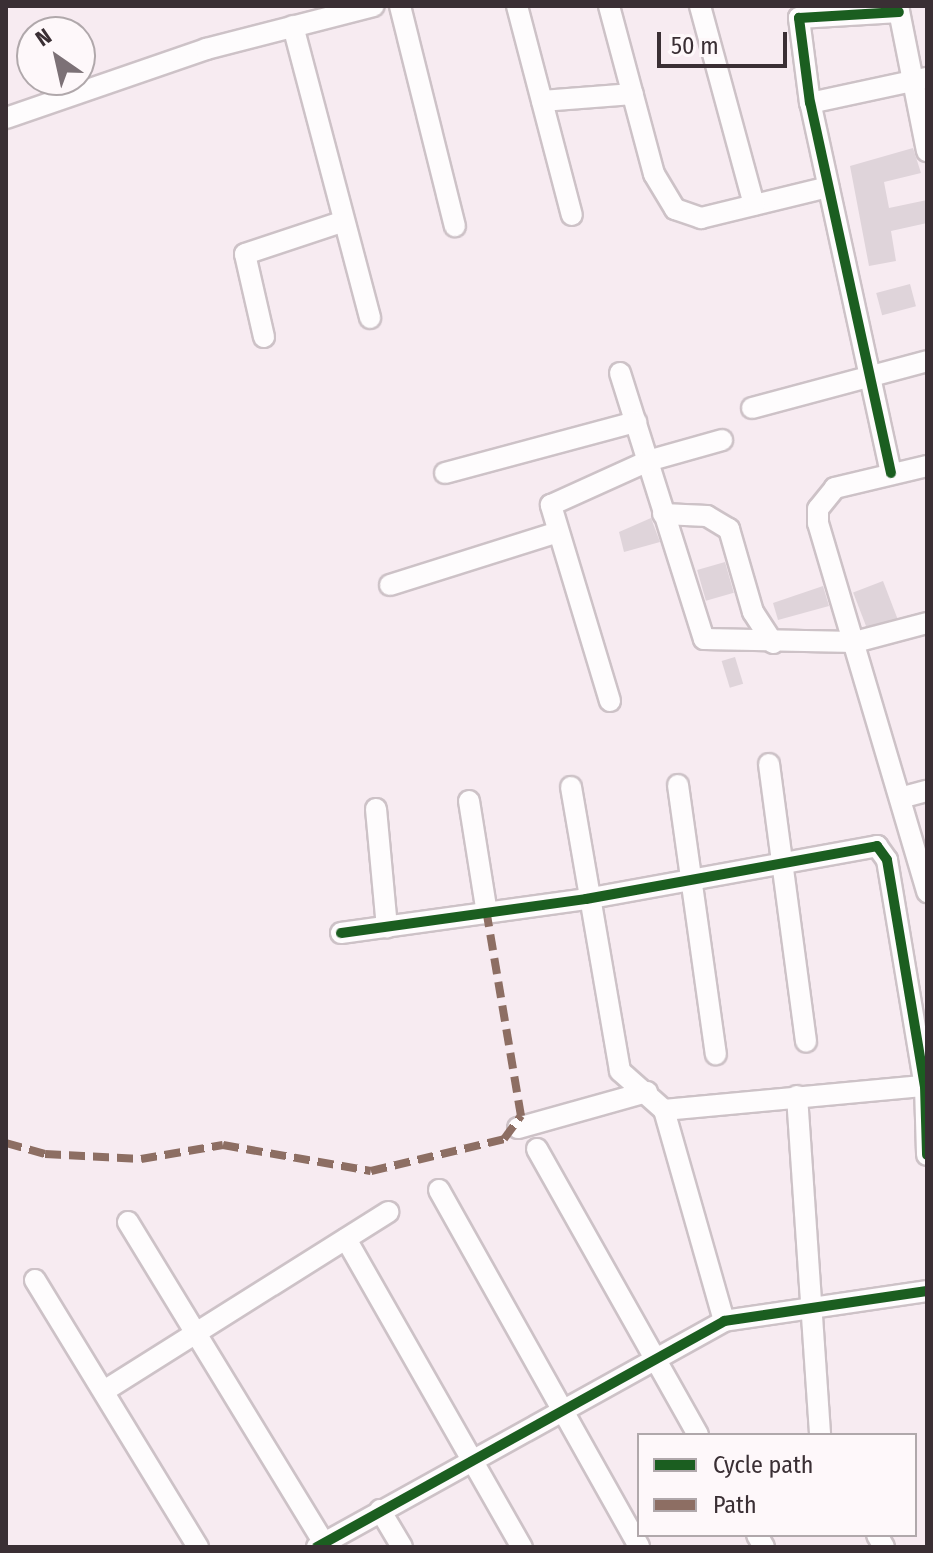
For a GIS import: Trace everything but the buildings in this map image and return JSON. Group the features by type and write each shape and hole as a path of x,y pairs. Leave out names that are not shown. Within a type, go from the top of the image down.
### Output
{"street":[{"path":"6,118 293,26 374,6"},
{"path":"400,6 455,226"},
{"path":"517,6 572,215"},
{"path":"609,6 654,174 675,209 701,218 828,187"},
{"path":"700,6 754,205"},
{"path":"891,473 810,103 799,18 899,9 920,80 927,151"},
{"path":"293,26 370,318"},
{"path":"810,103 920,80"},
{"path":"542,101 633,94"},
{"path":"264,337 245,254 344,221"},
{"path":"752,408 869,372 927,361"},
{"path":"620,373 704,639 773,643 855,642 927,623"},
{"path":"445,473 636,422"},
{"path":"610,701 555,533 551,505 559,496 648,461 722,440"},
{"path":"927,466 835,488 818,509 927,892"},
{"path":"663,514 707,516 729,529 753,612 773,643"},
{"path":"390,585 555,533"},
{"path":"769,764 806,1042"},
{"path":"678,785 688,881 716,1054"},
{"path":"571,787 586,899 620,1071 664,1110 724,1321"},
{"path":"900,798 927,791"},
{"path":"469,801 487,914"},
{"path":"376,809 387,927"},
{"path":"341,933 586,899 782,863 884,850 912,840"},
{"path":"884,850 926,1097 927,1155"},
{"path":"518,1128 647,1092"},
{"path":"664,1110 797,1096 926,1097"},
{"path":"797,1096 820,1433"},
{"path":"537,1149 697,1433"},
{"path":"439,1190 639,1547"},
{"path":"104,1391 388,1212"},
{"path":"128,1222 197,1332 320,1545 380,1510 475,1462 652,1358 724,1321 927,1291"},
{"path":"346,1239 522,1547"},
{"path":"35,1280 198,1547"},
{"path":"380,1510 402,1547"}],"marked path":[{"path":"6,1143 45,1154 141,1159 223,1145 371,1171 504,1139 521,1116 487,914"}],"cycle path":[{"path":"891,473 810,103 799,18 899,12"},
{"path":"341,933 586,899 877,846 887,860 925,1086 927,1155"},
{"path":"317,1547 724,1321 927,1291"}]}
